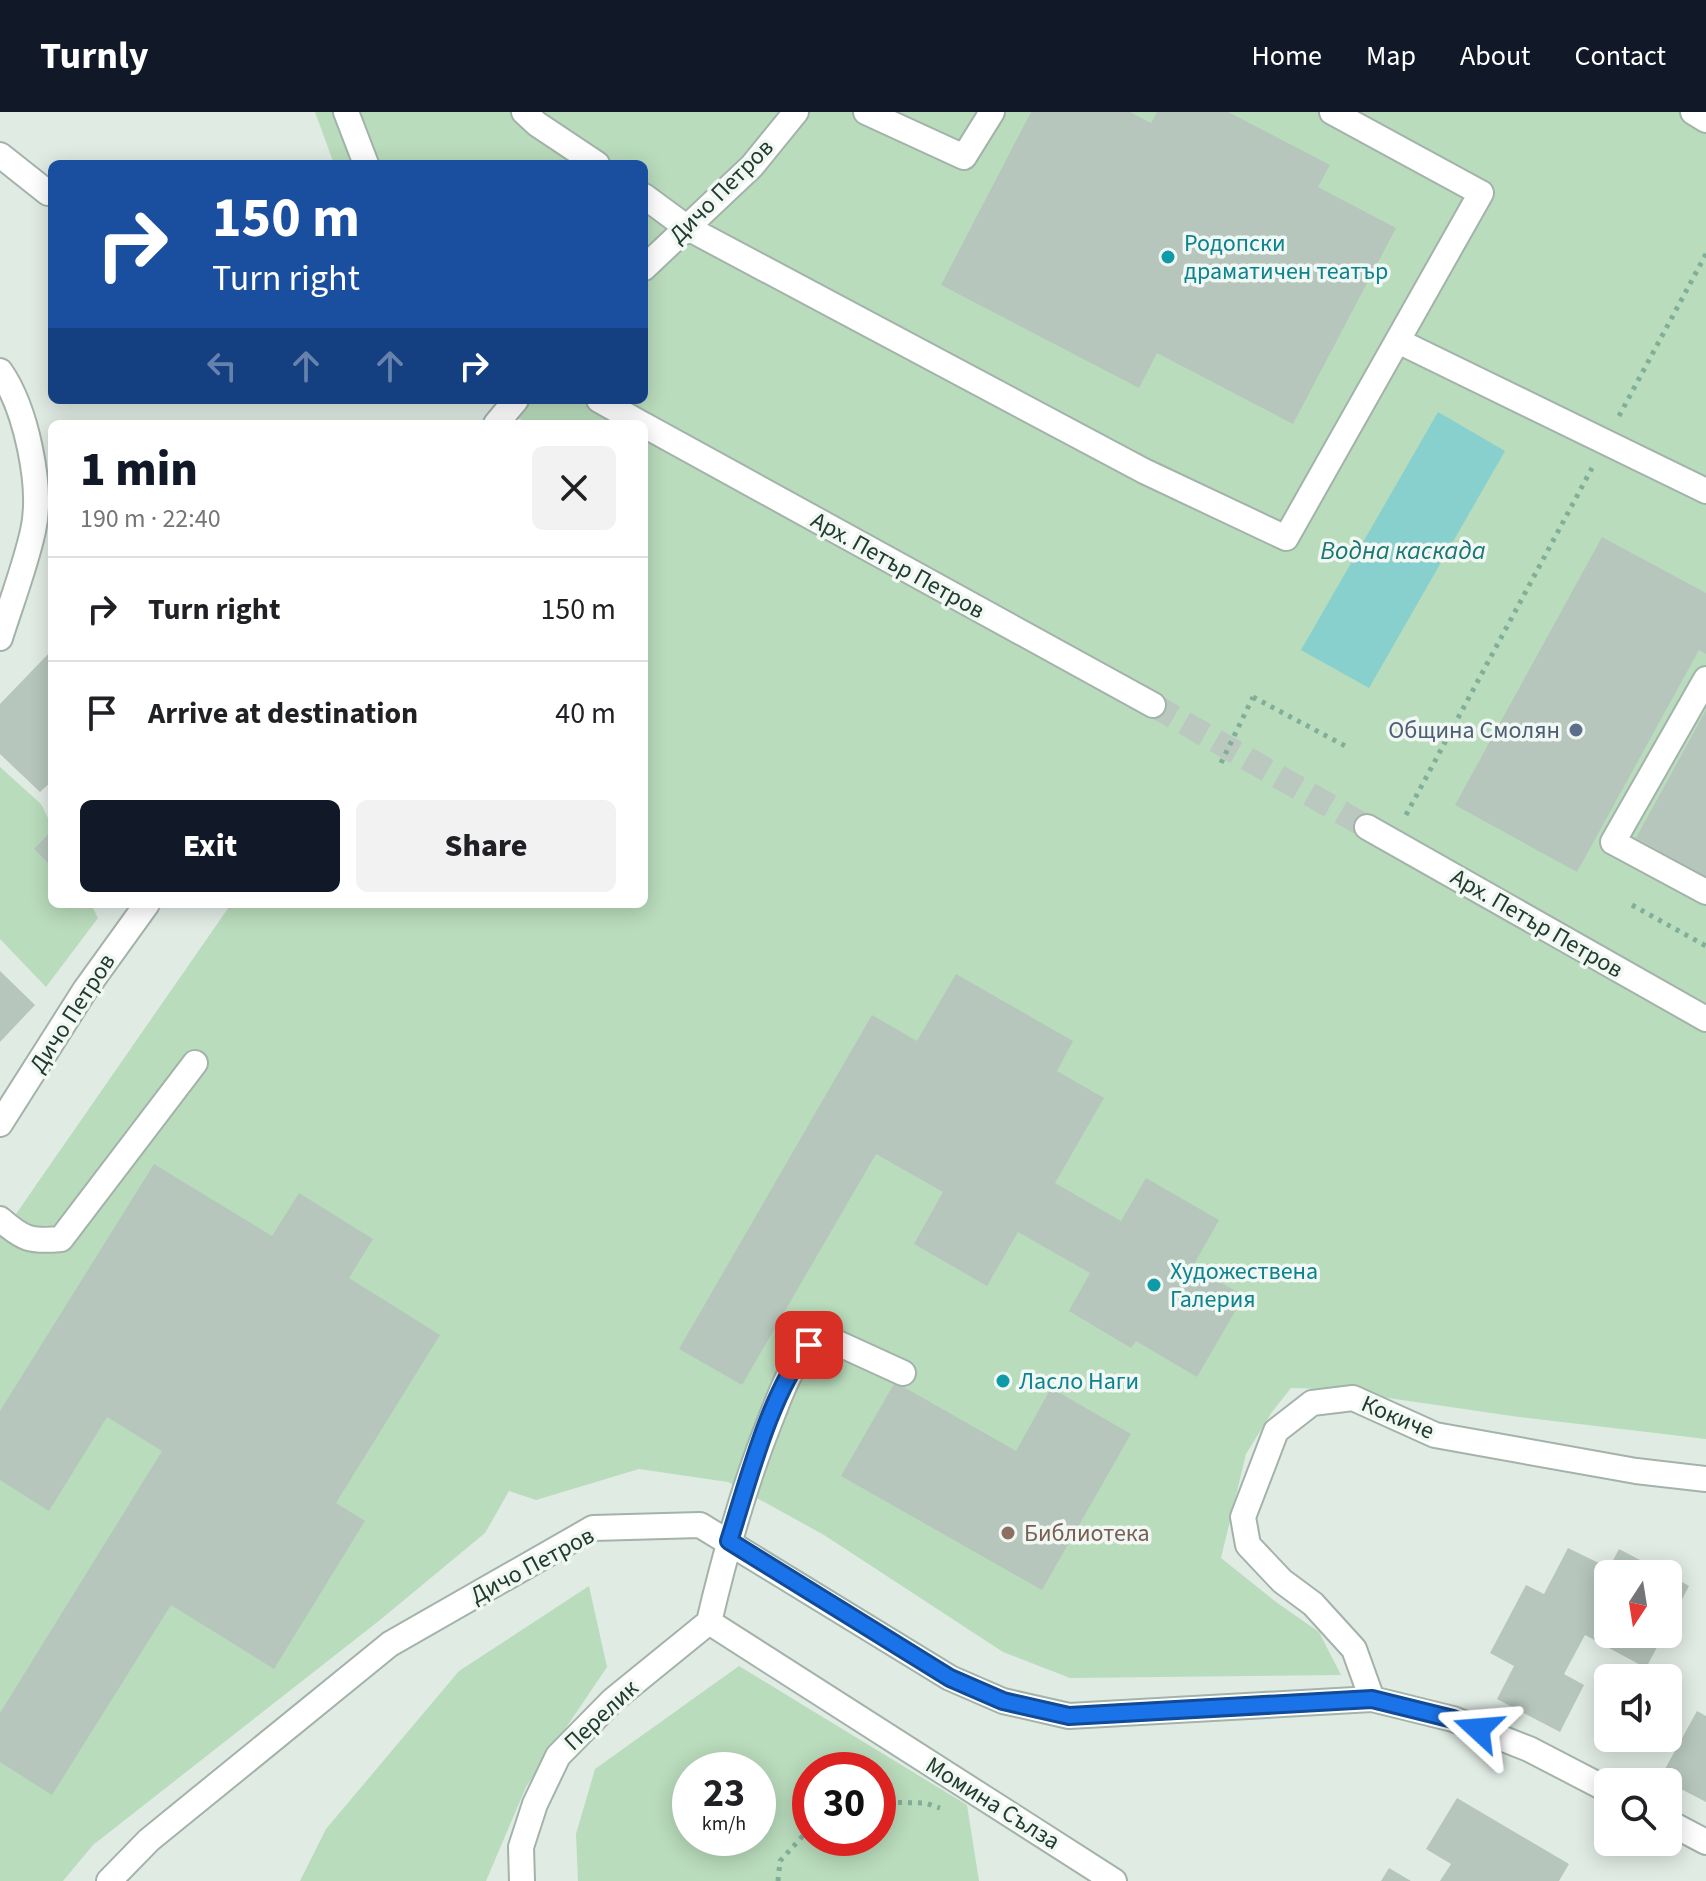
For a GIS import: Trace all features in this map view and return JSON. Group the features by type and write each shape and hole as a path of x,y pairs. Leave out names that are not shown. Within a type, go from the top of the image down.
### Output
{"street":[{"path":"346,112 364,160"},
{"path":"524,112 591,160"},
{"name":"Дичо Петров","path":"648,264 752,166 796,112"},
{"path":"866,112 964,157 992,112"},
{"path":"648,199 686,227 1144,471 1286,538 1481,193 1332,112"},
{"path":"1693,112 1706,120"},
{"path":"0,155 48,193"},
{"path":"1398,341 1706,491"},
{"path":"0,371 26,425 34,492 34,529 0,638"},
{"path":"499,420 513,404"},
{"name":"Арх. Петър Петров","path":"606,404 636,420"},
{"name":"Арх. Петър Петров","path":"648,427 1153,705"},
{"path":"1706,679 1613,842 1706,892"},
{"name":"Арх. Петър Петров","path":"1367,827 1706,1019"},
{"name":"Дичо Петров","path":"0,1124 85,990 144,908"},
{"path":"0,1219 21,1237 40,1241 61,1239 195,1063"},
{"path":"709,1622 729,1541 756,1456 793,1365 809,1345 833,1341 903,1373"},
{"name":"Кокиче","path":"1372,1699 1354,1649 1313,1604 1282,1581 1248,1545 1243,1517 1276,1431 1312,1403 1353,1398 1435,1435 1636,1471 1706,1479"},
{"name":"Дичо Петров","path":"109,1881 149,1840 390,1644 593,1528 700,1525 950,1678 1003,1701 1069,1716 1372,1699 1453,1719 1516,1744 1594,1783"},
{"name":"Перелик","path":"522,1881 521,1847 535,1804 558,1756 613,1700 709,1622"},
{"name":"Момина Сълза","path":"709,1622 1114,1881"},
{"path":"1682,1829 1706,1842"}],"path":[{"path":"1393,841 1706,254"},
{"path":"1221,763 1253,697 1349,748"},
{"path":"1632,905 1706,946"},
{"path":"778,1881 780,1861 792,1848"}],"green space":[{"path":"315,112 1706,112 1706,1439 1519,1417 1326,1389 1291,1388 1246,1454 1221,1558 1319,1632 1341,1675 1070,1678 1003,1652 824,1535 728,1482 639,1469 536,1500 509,1491 485,1533 380,1620 93,1845 63,1881 0,1881 0,1237 228,908 648,908 648,420 522,420 500,404 648,404 648,160 333,160"},
{"path":"0,767 41,804 48,818 48,908 93,908 98,918 46,987 0,939"},
{"path":"589,1586 607,1667 526,1787 486,1881 300,1881 326,1829 459,1671"},
{"path":"739,1666 880,1752 792,1752 792,1856 896,1856 896,1762 967,1805 979,1881 578,1881 576,1834 595,1769"}],"water":[{"name":"Водна каскада","path":"1438,412 1505,451 1369,688 1301,650"}],"building":[{"name":"Родопски драматичен театър","path":"1031,112 1130,112 1151,123 1157,112 1228,112 1330,165 1318,187 1396,228 1293,424 1157,353 1139,388 941,285"},
{"name":"Община Смолян","path":"1602,537 1706,593 1706,654 1699,650 1577,872 1455,805"},
{"path":"48,654 48,785 40,792 0,754 0,704"},
{"path":"1706,710 1706,876 1636,838"},
{"path":"48,834 48,863 34,849"},
{"path":"0,971 35,1005 0,1042"},
{"path":"956,974 1073,1041 1057,1071 1104,1098 1055,1183 1121,1221 1146,1178 1219,1220 1193,1266 1244,1296 1197,1377 1136,1341 1131,1348 1069,1311 1090,1273 1018,1232 987,1286 914,1244 943,1192 876,1154 742,1385 679,1349 872,1015 917,1041"},
{"path":"154,1164 272,1236 299,1193 373,1239 349,1278 440,1335 336,1503 365,1521 274,1669 171,1605 52,1795 0,1762 0,1713 162,1451 107,1417 49,1511 0,1480 0,1411"},
{"name":"Библиотека","path":"895,1382 1016,1451 1051,1388 1131,1434 1042,1590 841,1476"},
{"path":"1568,1548 1594,1561 1594,1640 1585,1635 1564,1674 1584,1685 1560,1732 1497,1699 1514,1666 1490,1653 1526,1585 1544,1594"},
{"path":"1619,1549 1640,1560 1613,1560"},
{"path":"1682,1582 1689,1586 1682,1599"},
{"path":"1609,1648 1657,1648 1648,1664 1639,1664"},
{"path":"1697,1711 1706,1716 1706,1802 1682,1789 1682,1768 1666,1768 1674,1752 1682,1752 1682,1738"},
{"path":"1457,1798 1569,1864 1559,1881 1440,1881 1451,1864 1426,1849"},
{"path":"1389,1868 1411,1881 1381,1881"}],"tunnel":[{"path":"1153,705 1367,827"}],"place":[{"name":"Родопски драматичен театър","path":"1168,257"},
{"name":"Община Смолян","path":"1576,730"},
{"name":"Художествена Галерия","path":"1154,1285"},
{"name":"Ласло Наги","path":"1003,1381"},
{"name":"Библиотека","path":"1008,1533"}],"route":[{"path":"809,1345 793,1365 756,1456 729,1541 950,1678 1003,1701 1069,1716 1372,1699 1453,1719 1478,1729"}]}
